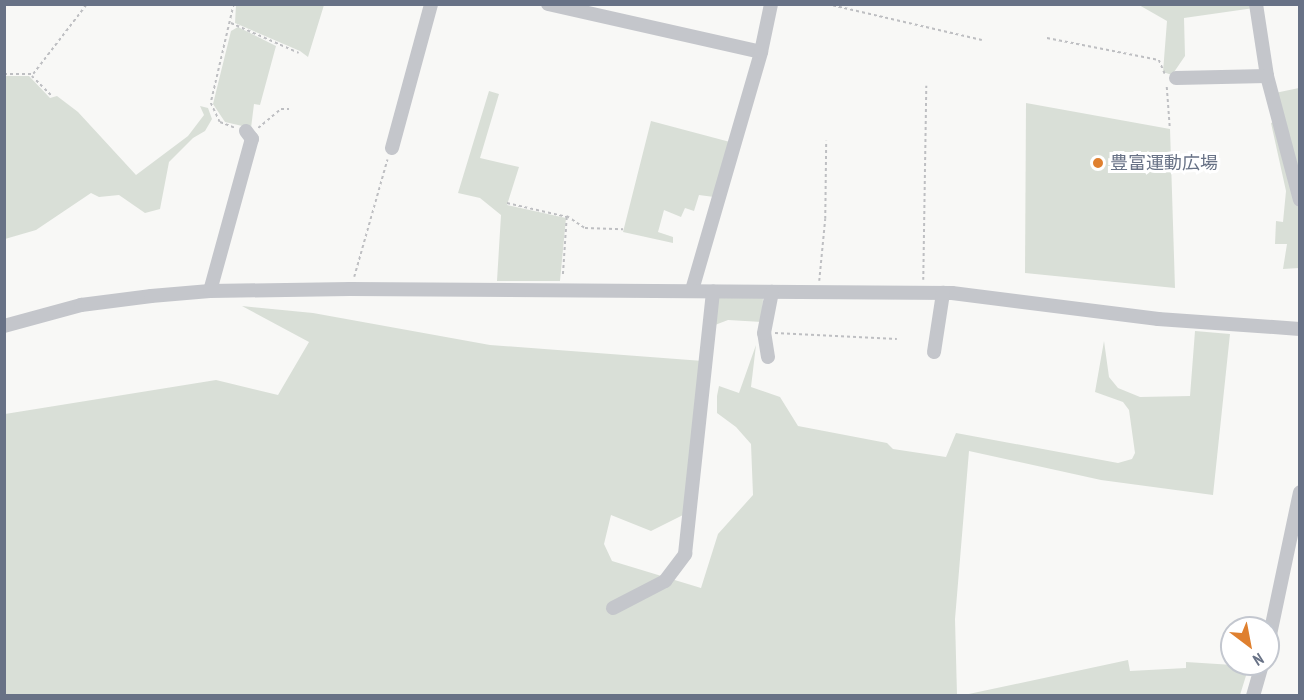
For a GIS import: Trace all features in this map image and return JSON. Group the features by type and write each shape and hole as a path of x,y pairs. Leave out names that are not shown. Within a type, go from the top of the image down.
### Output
{"street":[{"path":"392,148 431,4"},
{"path":"548,4 761,52"},
{"path":"692,290 761,52 771,4"},
{"path":"1256,4 1268,76 1299,200"},
{"path":"1176,78 1268,76"},
{"path":"210,291 248,132"},
{"path":"4,326 81,305 210,291 350,289 944,293 987,295 1158,319 1299,329"},
{"path":"613,608 665,581 685,554 713,291"},
{"path":"768,357 764,333 772,292"},
{"path":"934,352 944,293"},
{"path":"1274,616 1299,492"},
{"path":"1253,696 1259,676"}],"path":[{"path":"31,75 87,4"},
{"path":"234,4 212,111 223,124 248,132 281,109 289,109"},
{"path":"828,4 982,40"},
{"path":"230,22 299,53"},
{"path":"1047,38 1160,60 1169,97 1170,128"},
{"path":"4,74 31,75 52,96"},
{"path":"923,293 926,86"},
{"path":"818,292 825,219 826,141"},
{"path":"350,289 392,148"},
{"path":"507,203 566,216 585,228 623,229"},
{"path":"563,290 566,216"},
{"path":"764,333 897,339"}],"shaded area":[{"path":"1253,4 1254,8 1184,18 1185,56 1172,75 1163,72 1167,21 1139,5"},
{"path":"236,5 324,5 308,57 300,51 235,23"},
{"path":"238,27 276,46 260,105 254,104 251,128 225,122 213,104 231,31"},
{"path":"5,76 29,76 50,98 57,96 78,112 136,175 188,136 204,115 200,106 208,108 212,119 205,131 193,138 169,162 160,209 145,213 119,195 99,197 91,193 36,230 5,239"},
{"path":"1299,88 1299,187 1275,93"},
{"path":"489,91 499,94 480,158 519,167 507,205 566,218 560,281 497,281 501,215 480,198 458,193"},
{"name":"豊富運動広場","path":"1026,103 1170,129 1175,288 1025,273"},
{"path":"651,121 730,142 714,197 699,195 694,211 685,208 681,217 664,210 658,232 673,237 673,243 623,232"},
{"path":"1276,121 1299,211 1299,268 1283,269 1287,244 1275,244 1276,221 1283,222 1286,191 1271,123"},
{"path":"714,298 763,298 762,322 728,320 715,325"},
{"path":"242,306 313,313 490,345 703,361 687,513 651,531 611,515 604,544 612,561 701,588 718,534 753,495 751,444 736,427 717,413 717,396 719,386 739,393 756,345 751,387 780,397 798,426 887,443 893,449 946,457 956,433 1118,463 1132,459 1135,453 1129,410 1123,402 1095,392 1104,341 1109,377 1118,388 1140,397 1190,396 1195,331 1230,334 1213,495 1101,480 969,451 955,619 957,695 5,696 5,414 216,380 278,395 309,342"},
{"path":"1128,660 1130,671 1186,668 1186,662 1220,664 1220,676 1246,676 1240,695 964,695"}],"place":[{"name":"豊富運動広場","path":"1098,163"}]}
